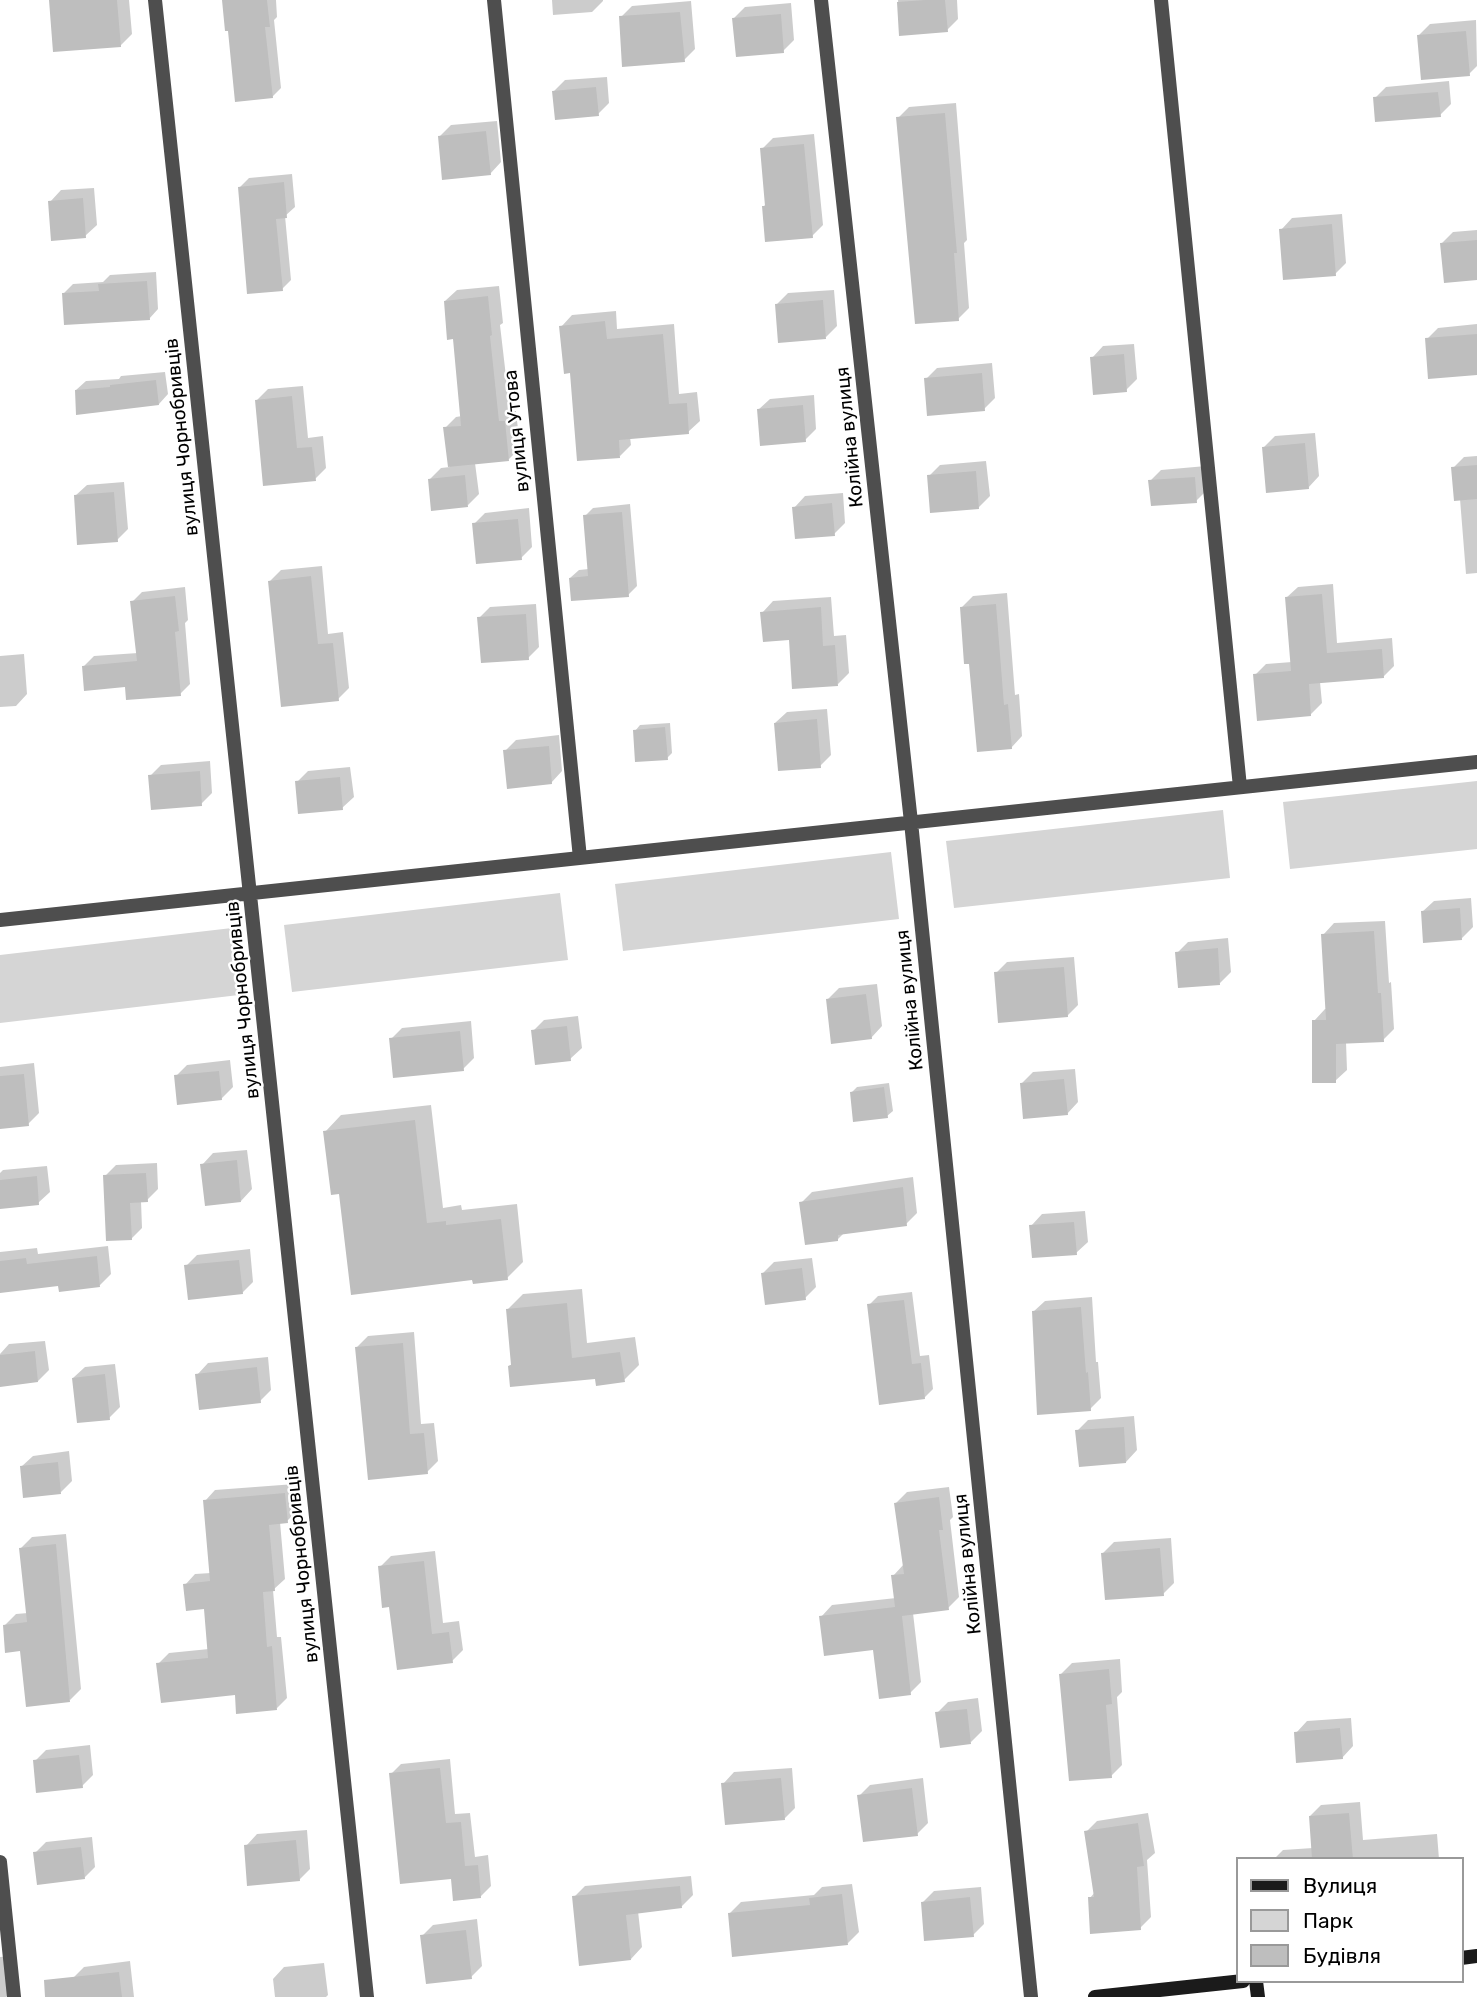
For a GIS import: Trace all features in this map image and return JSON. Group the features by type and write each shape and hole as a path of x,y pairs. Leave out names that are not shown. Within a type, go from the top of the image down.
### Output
{"street":[{"name":"вулиця Чорнобривців","path":"155,0 367,1997"},
{"name":"вулиця Утова","path":"494,0 580,858"},
{"name":"Колійна вулиця","path":"821,0 911,822 1031,1997"},
{"path":"1161,0 1240,787"},
{"path":"0,920 1477,761"},
{"path":"0,1861 14,1997"},
{"path":"1095,1997 1236,1982"}],"green space":[{"path":"1477,781 1477,849 1290,869 1283,802"},
{"path":"1223,810 1230,878 954,908 946,841"},
{"path":"891,852 899,919 623,951 615,884"},
{"path":"560,893 568,960 292,992 284,925"},
{"path":"232,928 239,995 0,1023 0,955"}],"building":[{"path":"49,0 117,0 121,47 53,52"},
{"path":"222,0 267,0 270,27 265,27 273,98 235,102"},
{"path":"945,0 948,32 899,36 897,2"},
{"path":"680,12 685,62 622,67 619,16"},
{"path":"781,14 784,53 736,57 732,18"},
{"path":"1466,31 1470,76 1421,80 1417,35"},
{"path":"596,87 599,116 555,120 552,91"},
{"path":"1438,92 1441,117 1375,122 1373,97"},
{"path":"945,113 957,253 954,253 959,321 915,324 896,117"},
{"path":"486,131 491,175 442,180 438,136"},
{"path":"804,144 813,238 765,242 760,148"},
{"path":"284,182 287,218 276,219 283,291 247,294 238,187"},
{"path":"83,198 86,238 51,241 48,201"},
{"path":"1332,224 1336,276 1283,280 1279,229"},
{"path":"1477,240 1477,280 1444,283 1440,243"},
{"path":"147,281 150,320 64,325 62,293 99,291 98,284"},
{"path":"488,296 499,421 505,421 509,461 448,467 443,427 461,426 453,339 447,340 444,301"},
{"path":"823,300 826,339 778,343 775,304"},
{"path":"605,321 607,339 663,334 669,404 687,403 689,434 619,440 620,458 577,461 570,373 564,374 559,326"},
{"path":"1477,334 1477,375 1428,379 1425,338"},
{"path":"1124,354 1127,392 1093,395 1090,357"},
{"path":"982,373 985,411 927,416 924,378"},
{"path":"156,380 159,405 76,415 75,390"},
{"path":"292,396 297,448 312,447 316,481 263,486 255,400"},
{"path":"803,405 806,442 760,446 757,409"},
{"path":"1305,443 1309,489 1266,493 1262,447"},
{"path":"1477,465 1477,499 1454,501 1451,467"},
{"path":"976,471 979,509 930,513 927,475"},
{"path":"465,475 468,507 431,511 428,479"},
{"path":"1195,477 1197,503 1151,506 1148,480"},
{"path":"114,492 118,542 77,545 74,495"},
{"path":"832,503 835,536 795,539 792,507"},
{"path":"622,512 629,597 571,601 569,578 588,576 583,515"},
{"path":"518,519 522,560 476,564 472,523"},
{"path":"311,576 318,644 333,643 339,701 281,707 268,581"},
{"path":"1322,594 1327,653 1382,649 1384,678 1309,684 1311,716 1257,721 1253,674 1291,671 1285,597"},
{"path":"175,596 179,631 175,632 181,696 126,700 125,687 84,691 82,666 137,661 130,601"},
{"path":"996,604 1004,705 1008,704 1012,749 977,752 969,664 964,664 960,607"},
{"path":"821,607 823,646 835,645 838,686 792,689 789,640 763,642 760,612"},
{"path":"526,614 529,660 481,663 477,617"},
{"path":"817,719 821,768 778,771 774,723"},
{"path":"665,727 668,760 635,762 633,730"},
{"path":"549,746 552,784 507,789 503,750"},
{"path":"200,771 202,806 151,810 148,775"},
{"path":"340,777 343,810 298,814 295,781"},
{"path":"1460,908 1462,940 1423,943 1421,911"},
{"path":"1374,931 1384,1042 1336,1044 1336,1083 1312,1083 1312,1020 1326,1020 1321,934"},
{"path":"1218,948 1220,985 1178,988 1175,952"},
{"path":"1064,967 1068,1017 998,1023 994,972"},
{"path":"866,994 872,1039 831,1044 826,999"},
{"path":"567,1026 571,1061 535,1065 531,1030"},
{"path":"460,1031 464,1071 393,1078 389,1038"},
{"path":"219,1071 222,1100 177,1105 174,1075"},
{"path":"24,1074 29,1126 0,1129 0,1076"},
{"path":"1064,1079 1068,1115 1023,1119 1020,1083"},
{"path":"884,1087 888,1118 853,1122 850,1092"},
{"path":"415,1120 427,1223 446,1221 446,1225 501,1219 508,1280 473,1284 472,1280 351,1295 339,1194 331,1195 323,1131"},
{"path":"237,1160 241,1202 205,1206 200,1164"},
{"path":"146,1173 148,1202 130,1203 132,1240 106,1241 103,1175"},
{"path":"37,1176 39,1205 0,1209 0,1180"},
{"path":"903,1187 907,1226 838,1235 838,1241 805,1245 799,1202"},
{"path":"1074,1222 1077,1255 1032,1258 1029,1225"},
{"path":"97,1256 100,1287 59,1292 58,1286 0,1293 0,1261 26,1258 27,1264"},
{"path":"239,1260 243,1294 188,1300 184,1265"},
{"path":"802,1268 806,1300 765,1305 761,1273"},
{"path":"904,1300 912,1364 921,1363 925,1399 879,1405 867,1304"},
{"path":"567,1303 572,1358 620,1352 625,1382 596,1386 595,1379 510,1387 508,1366 511,1365 506,1309"},
{"path":"1081,1307 1091,1411 1037,1415 1032,1311"},
{"path":"403,1343 410,1434 424,1433 428,1474 368,1480 355,1347"},
{"path":"35,1351 38,1382 0,1387 0,1355"},
{"path":"257,1367 261,1403 199,1410 195,1374"},
{"path":"105,1374 110,1420 77,1423 72,1378"},
{"path":"1124,1427 1126,1463 1079,1467 1075,1430"},
{"path":"58,1462 61,1494 23,1498 20,1466"},
{"path":"285,1493 288,1523 269,1525 275,1591 263,1592 267,1647 272,1646 277,1710 236,1714 235,1695 161,1703 156,1663 208,1658 204,1609 186,1611 183,1584 210,1581 203,1500"},
{"path":"939,1497 943,1530 939,1530 949,1610 902,1616 911,1695 879,1699 873,1650 824,1656 819,1616 895,1607 891,1575 904,1574 894,1503"},
{"path":"56,1544 70,1702 26,1707 20,1651 5,1653 3,1625 27,1622 19,1548"},
{"path":"1160,1548 1164,1596 1105,1600 1101,1553"},
{"path":"424,1561 432,1634 449,1632 453,1663 397,1670 389,1607 382,1608 378,1566"},
{"path":"1109,1669 1112,1704 1106,1705 1112,1778 1069,1781 1059,1674"},
{"path":"967,1709 971,1744 940,1748 935,1712"},
{"path":"1340,1728 1343,1759 1296,1763 1294,1732"},
{"path":"79,1755 83,1788 36,1793 33,1760"},
{"path":"440,1768 446,1823 461,1822 465,1866 478,1865 481,1898 453,1901 451,1879 400,1884 389,1773"},
{"path":"781,1778 785,1820 725,1825 721,1783"},
{"path":"912,1788 918,1836 863,1842 857,1795"},
{"path":"1349,1813 1353,1857 1312,1857 1309,1816"},
{"path":"1138,1823 1144,1866 1137,1867 1141,1930 1090,1934 1088,1897 1094,1897 1084,1831"},
{"path":"296,1840 300,1881 247,1886 244,1845"},
{"path":"81,1847 85,1879 37,1885 33,1852"},
{"path":"680,1886 682,1908 626,1915 631,1960 579,1966 572,1896"},
{"path":"842,1894 848,1945 732,1957 728,1913 810,1905 809,1898"},
{"path":"970,1897 974,1937 924,1941 921,1902"},
{"path":"466,1930 472,1979 426,1984 420,1935"},
{"path":"119,1972 122,1997 45,1997 44,1980"}]}
